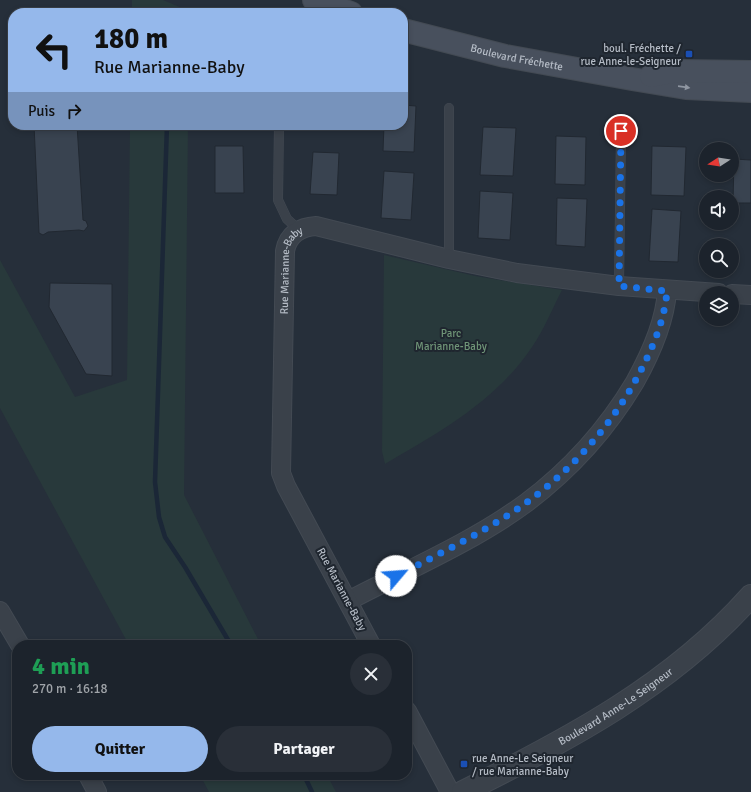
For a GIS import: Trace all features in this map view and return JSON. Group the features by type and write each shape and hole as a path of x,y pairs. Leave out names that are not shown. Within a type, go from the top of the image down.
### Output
{"main road":[{"path":"314,0 337,8"},
{"name":"Boulevard Fréchette","path":"408,31 505,56 632,79 693,88 751,92"},
{"name":"Boulevard Fréchette","path":"632,79 678,71 751,72"}],"street":[{"name":"Rue Marianne-Baby","path":"368,640 286,486 281,473 284,251 290,237 299,230 310,226 323,227 449,259 558,279 667,291 699,292"},
{"path":"348,601 496,523 526,503 556,478 600,432 629,392 653,342 664,312 667,291"},
{"path":"739,294 751,295"},
{"name":"Boulevard Anne-Le Seigneur","path":"463,792 573,734 651,686 713,636 751,596"},
{"path":"0,611 17,640"},
{"path":"412,720 450,792"},
{"path":"91,780 97,792"}],"lane":[{"path":"449,108 449,259"},
{"path":"279,130 278,200 287,219 299,230"},
{"path":"619,286 621,131"}],"green space":[{"path":"132,0 163,0 182,8 132,8"},
{"path":"130,130 188,130 184,495 258,640 126,640 0,408 0,260 75,397 127,380"},
{"name":"Parc Marianne-Baby","path":"384,255 475,276 562,290 544,327 532,347 502,384 466,414 385,464 382,451"},
{"path":"203,780 330,780 336,792 209,792"}],"building":[{"path":"408,105 416,106 414,152 383,151 384,130 408,130"},
{"path":"483,127 516,128 513,176 480,175"},
{"path":"34,130 77,130 83,220 86,221 88,226 84,231 48,232 43,235 39,233"},
{"path":"556,136 586,137 585,185 555,184"},
{"path":"215,146 243,146 244,193 215,193"},
{"path":"652,146 686,147 684,196 651,195"},
{"path":"313,152 339,153 337,195 310,194"},
{"path":"739,159 751,160 751,203 739,203 739,190 733,190 733,182 739,182"},
{"path":"384,171 414,173 411,220 381,218"},
{"path":"480,191 513,193 510,240 478,238"},
{"path":"557,198 587,199 585,247 556,245"},
{"path":"652,209 681,211 678,262 649,261"},
{"path":"50,283 112,284 112,376 86,374 49,307"}],"waterway":[{"path":"167,130 155,482 159,517 165,537 185,567 228,640"},
{"path":"306,780 312,792"}],"place":[{"name":"boul. Fréchette / rue Anne-le-Seigneur","path":"689,54"},
{"name":"rue Anne-Le Seigneur / rue Marianne-Baby","path":"464,764"}],"route":[{"path":"396,576 476,535 526,503 544,489 575,460 607,424 629,392 645,363 664,312 667,291 619,286 621,131"}]}
